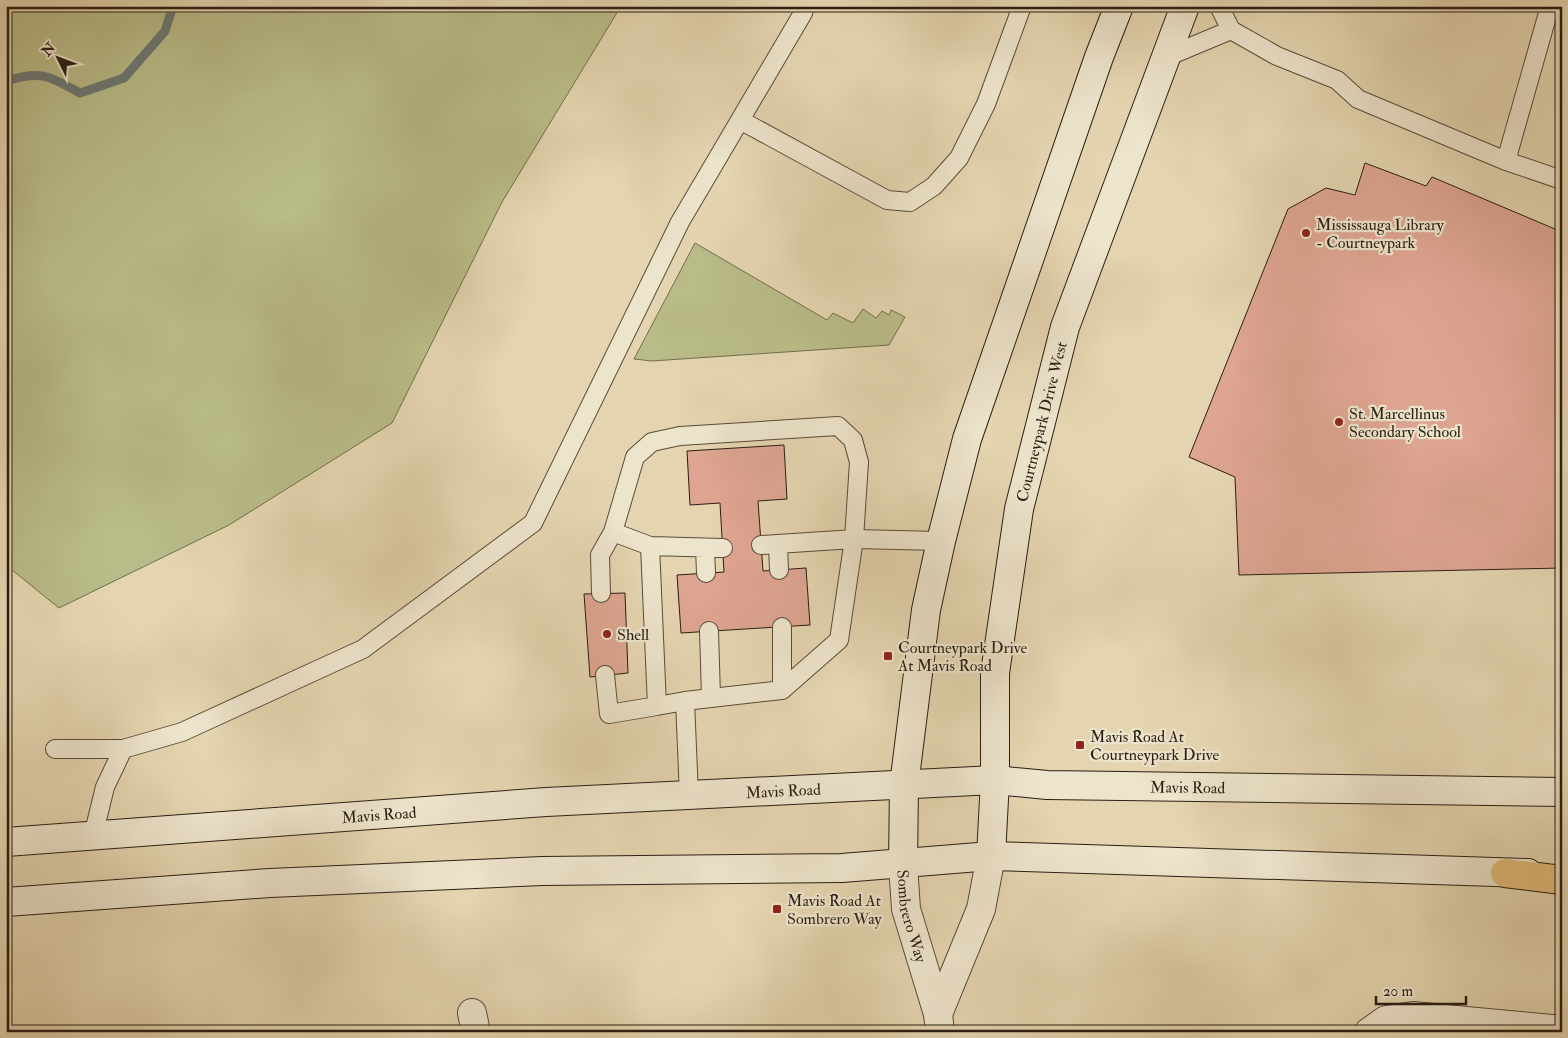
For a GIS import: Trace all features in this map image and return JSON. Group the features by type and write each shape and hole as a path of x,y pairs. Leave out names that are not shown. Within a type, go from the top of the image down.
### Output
{"highway":[{"path":"1505,873 1562,880"}],"main road":[{"path":"904,785 926,610 967,440 1099,57 1119,6"},
{"name":"Courtneypark Drive West","path":"991,856 996,780 995,673 1019,509 1065,327 1184,6"},
{"name":"Mavis Road","path":"6,842 536,803 996,780 1057,785 1562,792"},
{"name":"Sombrero Way","path":"904,785 903,864 906,909 939,1023"},
{"path":"6,902 270,883 542,871 842,868 991,856 1505,873 1562,872"},
{"name":"Sombrero Way","path":"939,1023 981,908 991,856"},
{"path":"1369,1032 1386,1020 1413,1016 1562,1030"}],"lane":[{"path":"55,749 123,749 182,732 363,649 533,523 680,222 803,13 804,6"},
{"path":"740,120 887,200 910,202 934,186 959,158 986,104 1022,6"},
{"path":"1219,6 1231,30 1277,56 1336,80 1358,99 1506,161 1562,180"},
{"path":"1506,161 1550,6"},
{"path":"1164,58 1231,30"},
{"path":"601,594 600,555 613,532 635,457 652,442 680,436 828,425 838,426 853,440 859,462 854,539 839,640 782,690 685,700 609,714 605,675"},
{"path":"613,532 650,546 714,548 706,573"},
{"path":"779,570 770,544 854,539 942,541"},
{"path":"650,546 657,706"},
{"path":"782,627 782,690"},
{"path":"710,631 711,697"},
{"path":"685,700 689,796"},
{"path":"93,836 105,786 123,749"}],"green space":[{"path":"6,6 621,6 502,202 392,423 229,525 59,608 6,565"},
{"path":"695,243 827,320 833,313 853,323 863,309 876,318 882,311 889,315 891,310 905,317 889,345 652,361 634,359"}],"building":[{"path":"1365,163 1426,186 1432,177 1562,232 1562,568 1239,575 1235,477 1189,457 1288,209 1326,188 1355,195"},
{"path":"784,445 787,499 758,501 763,571 806,568 810,625 681,633 677,575 724,572 720,503 690,505 687,451"},
{"name":"Shell","path":"625,593 628,673 590,677 584,594"}],"waterway":[{"path":"6,81 28,76 44,76 80,93 124,78 165,31 173,6"}],"place":[{"name":"Mississauga Library - Courtneypark","path":"1306,233"},
{"name":"St. Marcellinus Secondary School","path":"1339,422"},
{"name":"Shell","path":"607,634"},
{"name":"Courtneypark Drive At Mavis Road","path":"888,656"},
{"name":"Mavis Road At Courtneypark Drive","path":"1080,745"},
{"name":"Mavis Road At Sombrero Way","path":"777,909"}]}
